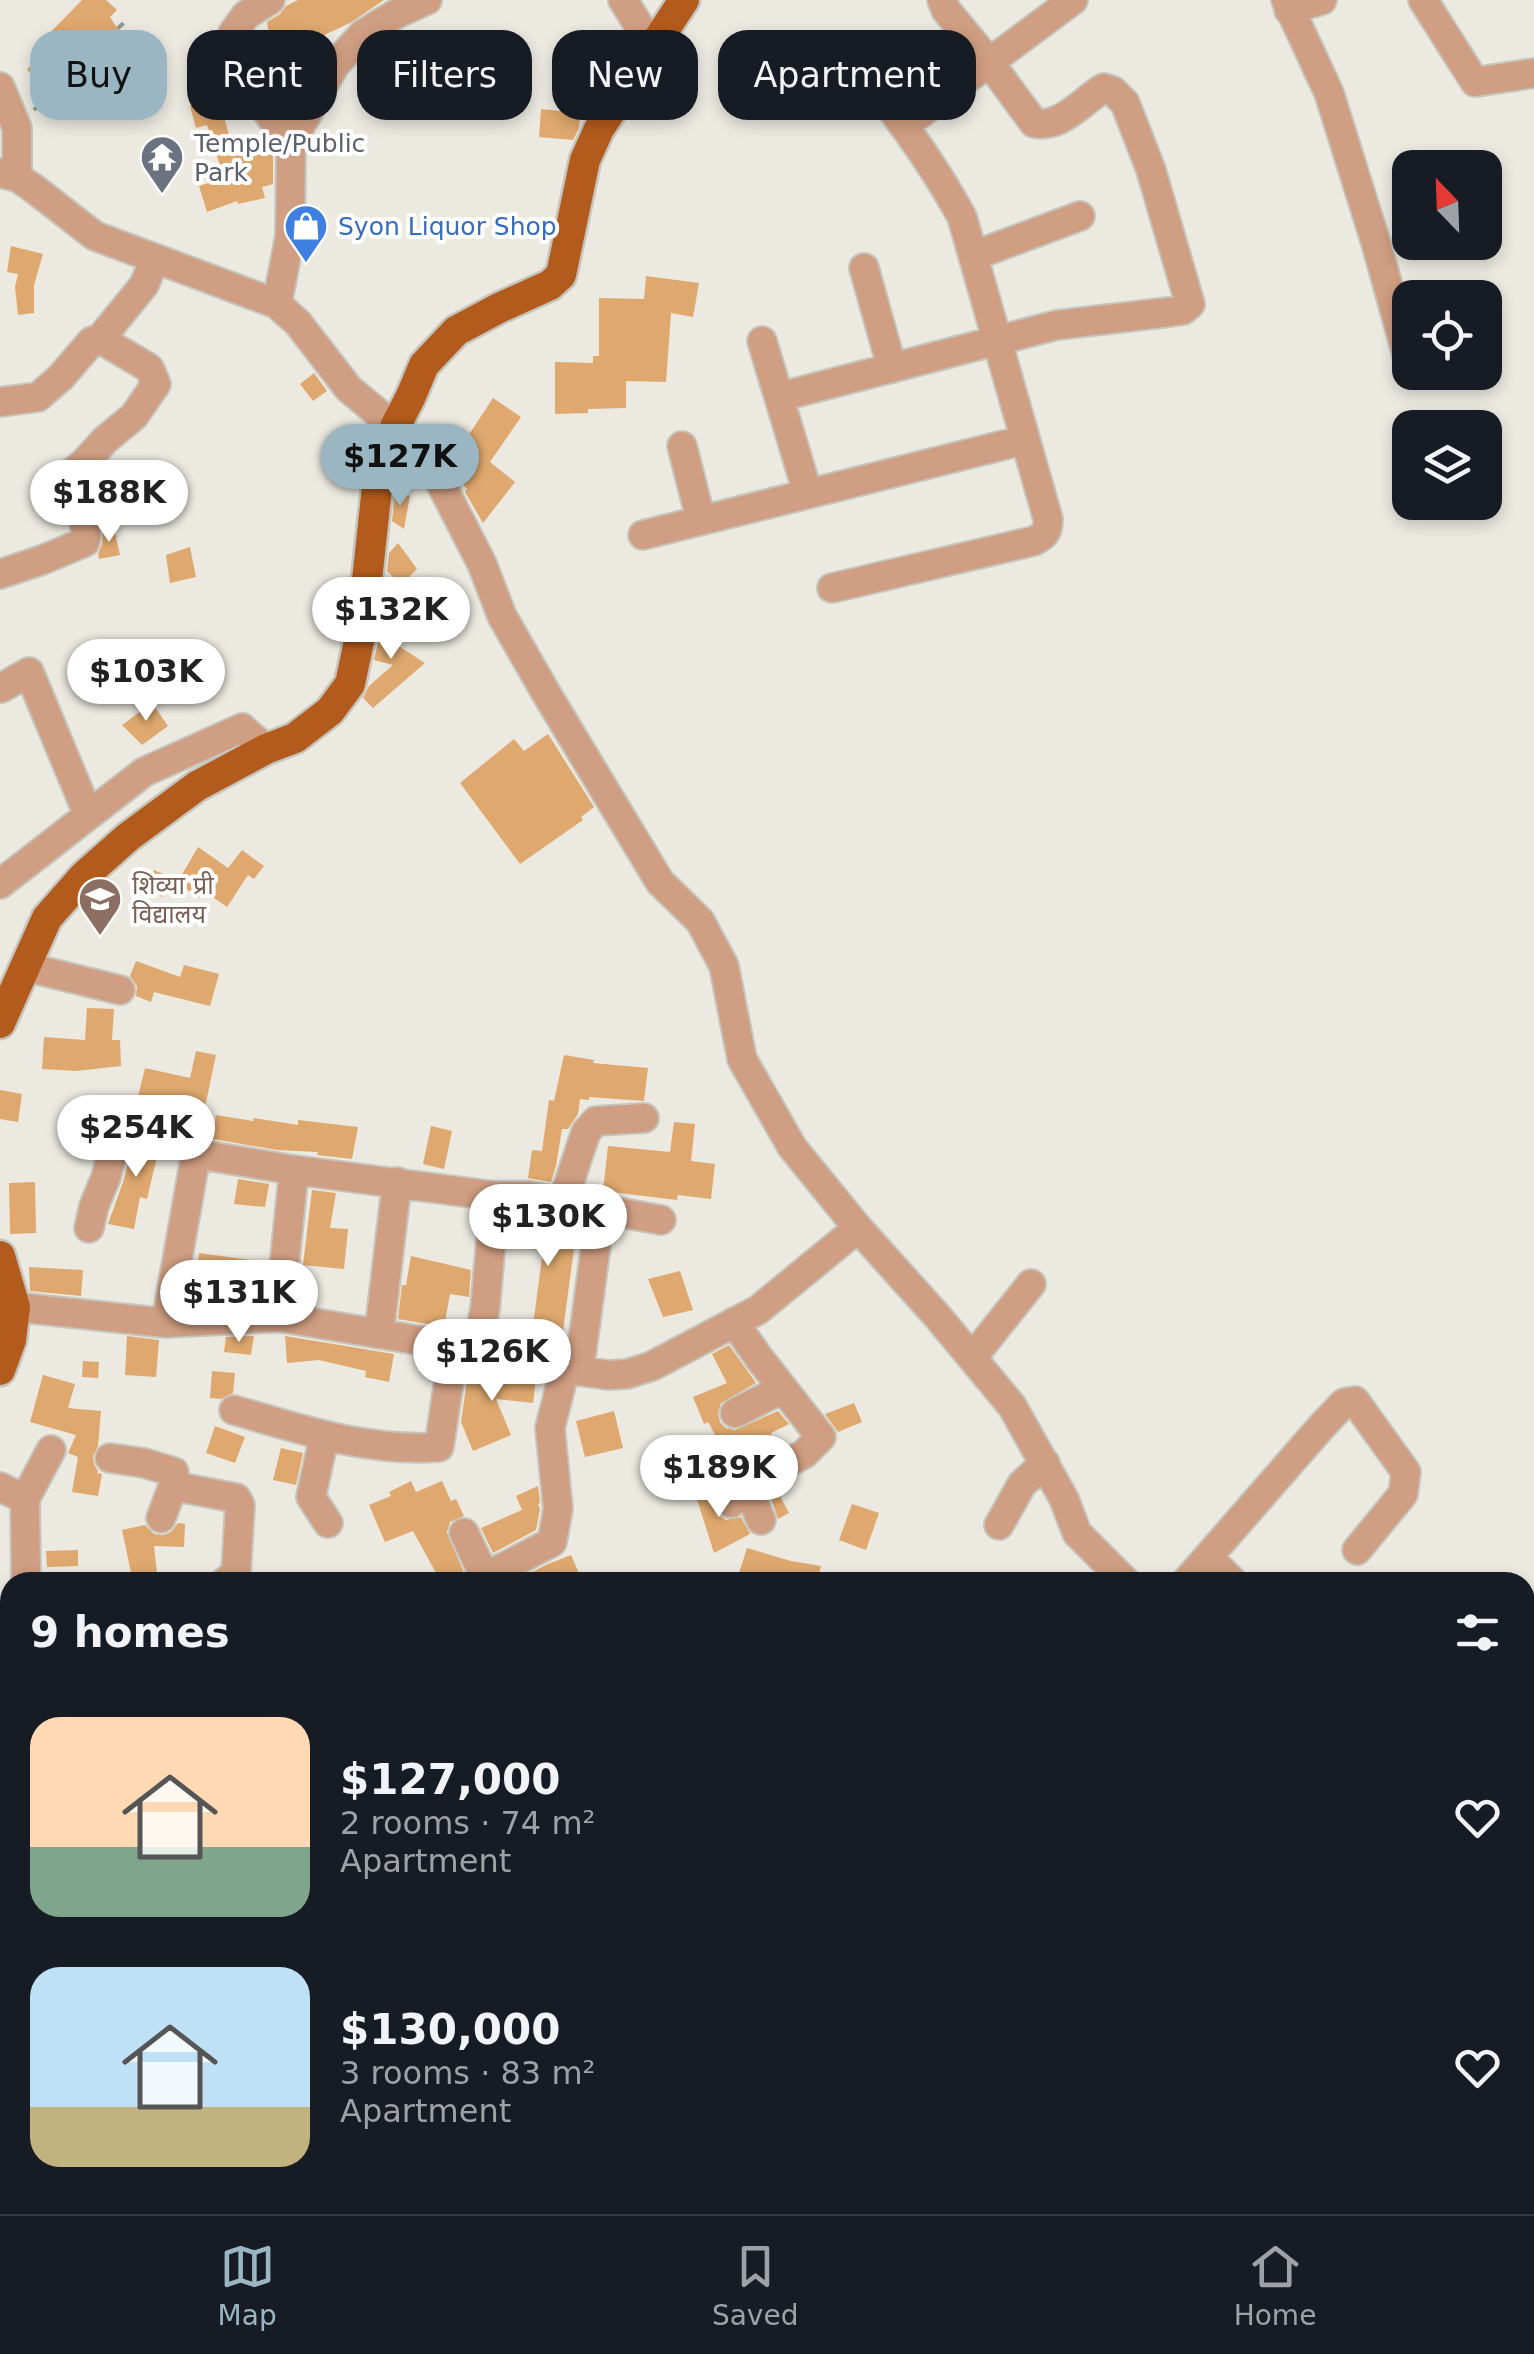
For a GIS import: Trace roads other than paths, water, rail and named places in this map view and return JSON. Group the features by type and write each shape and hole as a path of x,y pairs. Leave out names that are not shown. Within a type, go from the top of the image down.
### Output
{"main road":[{"path":"665,30 684,0"},
{"path":"0,1024 47,918 84,876 128,837 197,786 295,738 330,710 350,684 362,627 377,487 395,427 424,365 456,331 561,275 585,160 605,120"},
{"path":"0,1256 15,1307 11,1340 0,1370"}],"street":[{"path":"270,0 246,14 233,33 235,53 273,122 291,142"},
{"path":"278,304 290,236 291,142 334,65 363,34 427,0"},
{"path":"623,0 642,30"},
{"path":"779,397 1058,325 1183,310 1190,304 1151,170 1126,104 1113,90 1104,88 1077,109 1047,124 1034,123 942,0"},
{"path":"905,125 1073,0"},
{"path":"1322,0 1288,5 1328,93 1392,302"},
{"path":"1423,0 1475,82 1534,72"},
{"path":"0,88 17,128 8,175 48,198 95,236 278,304 349,388 395,427 438,478 482,564 502,616 660,882 700,921 724,966 742,1059 792,1146 1012,1406 1064,1498 1078,1533 1116,1572"},
{"path":"832,588 1034,542 1048,530 962,217 901,120"},
{"path":"973,256 1080,216"},
{"path":"100,339 144,284 155,259"},
{"path":"864,268 892,368"},
{"path":"0,402 38,397 61,378 92,340 100,339 149,368 156,384 134,416 64,479 78,505 87,532 85,542 0,574"},
{"path":"762,341 808,494"},
{"path":"643,535 1024,440"},
{"path":"682,446 701,520"},
{"path":"1,688 29,672 88,814"},
{"path":"0,884 144,772 242,728 266,749"},
{"path":"26,967 120,990"},
{"path":"89,1228 122,1113 158,1116 184,1126 196,1154 166,1323"},
{"path":"564,1202 586,1132 596,1121 644,1118"},
{"path":"196,1154 495,1196 528,1196 661,1220"},
{"path":"279,1317 294,1170"},
{"path":"379,1334 397,1182"},
{"path":"234,1410 324,1437 393,1448 439,1447 465,1349 485,1308 495,1196"},
{"path":"495,1572 552,1542 558,1509 550,1428 573,1368 601,1208"},
{"path":"15,1307 166,1323 279,1317 609,1375 640,1370 758,1310 858,1228"},
{"path":"972,1358 1031,1284"},
{"path":"734,1322 821,1437 804,1454 759,1478 739,1496 761,1520"},
{"path":"736,1413 782,1389"},
{"path":"1195,1572 1322,1426 1344,1403 1355,1401 1406,1472 1403,1494 1357,1550"},
{"path":"324,1437 311,1497 328,1524"},
{"path":"24,1572 12,1493 51,1450"},
{"path":"110,1458 174,1472 161,1518"},
{"path":"999,1525 1022,1484 1045,1463"},
{"path":"173,1486 236,1498 240,1505 236,1572"},
{"path":"464,1533 483,1572"},
{"path":"1208,1558 1223,1572"}],"place":[{"name":"Temple/Public Park","path":"162,195"},
{"name":"Syon Liquor Shop","path":"306,264"},
{"name":"शिव्या प्री विद्यालय","path":"100,937"}]}
